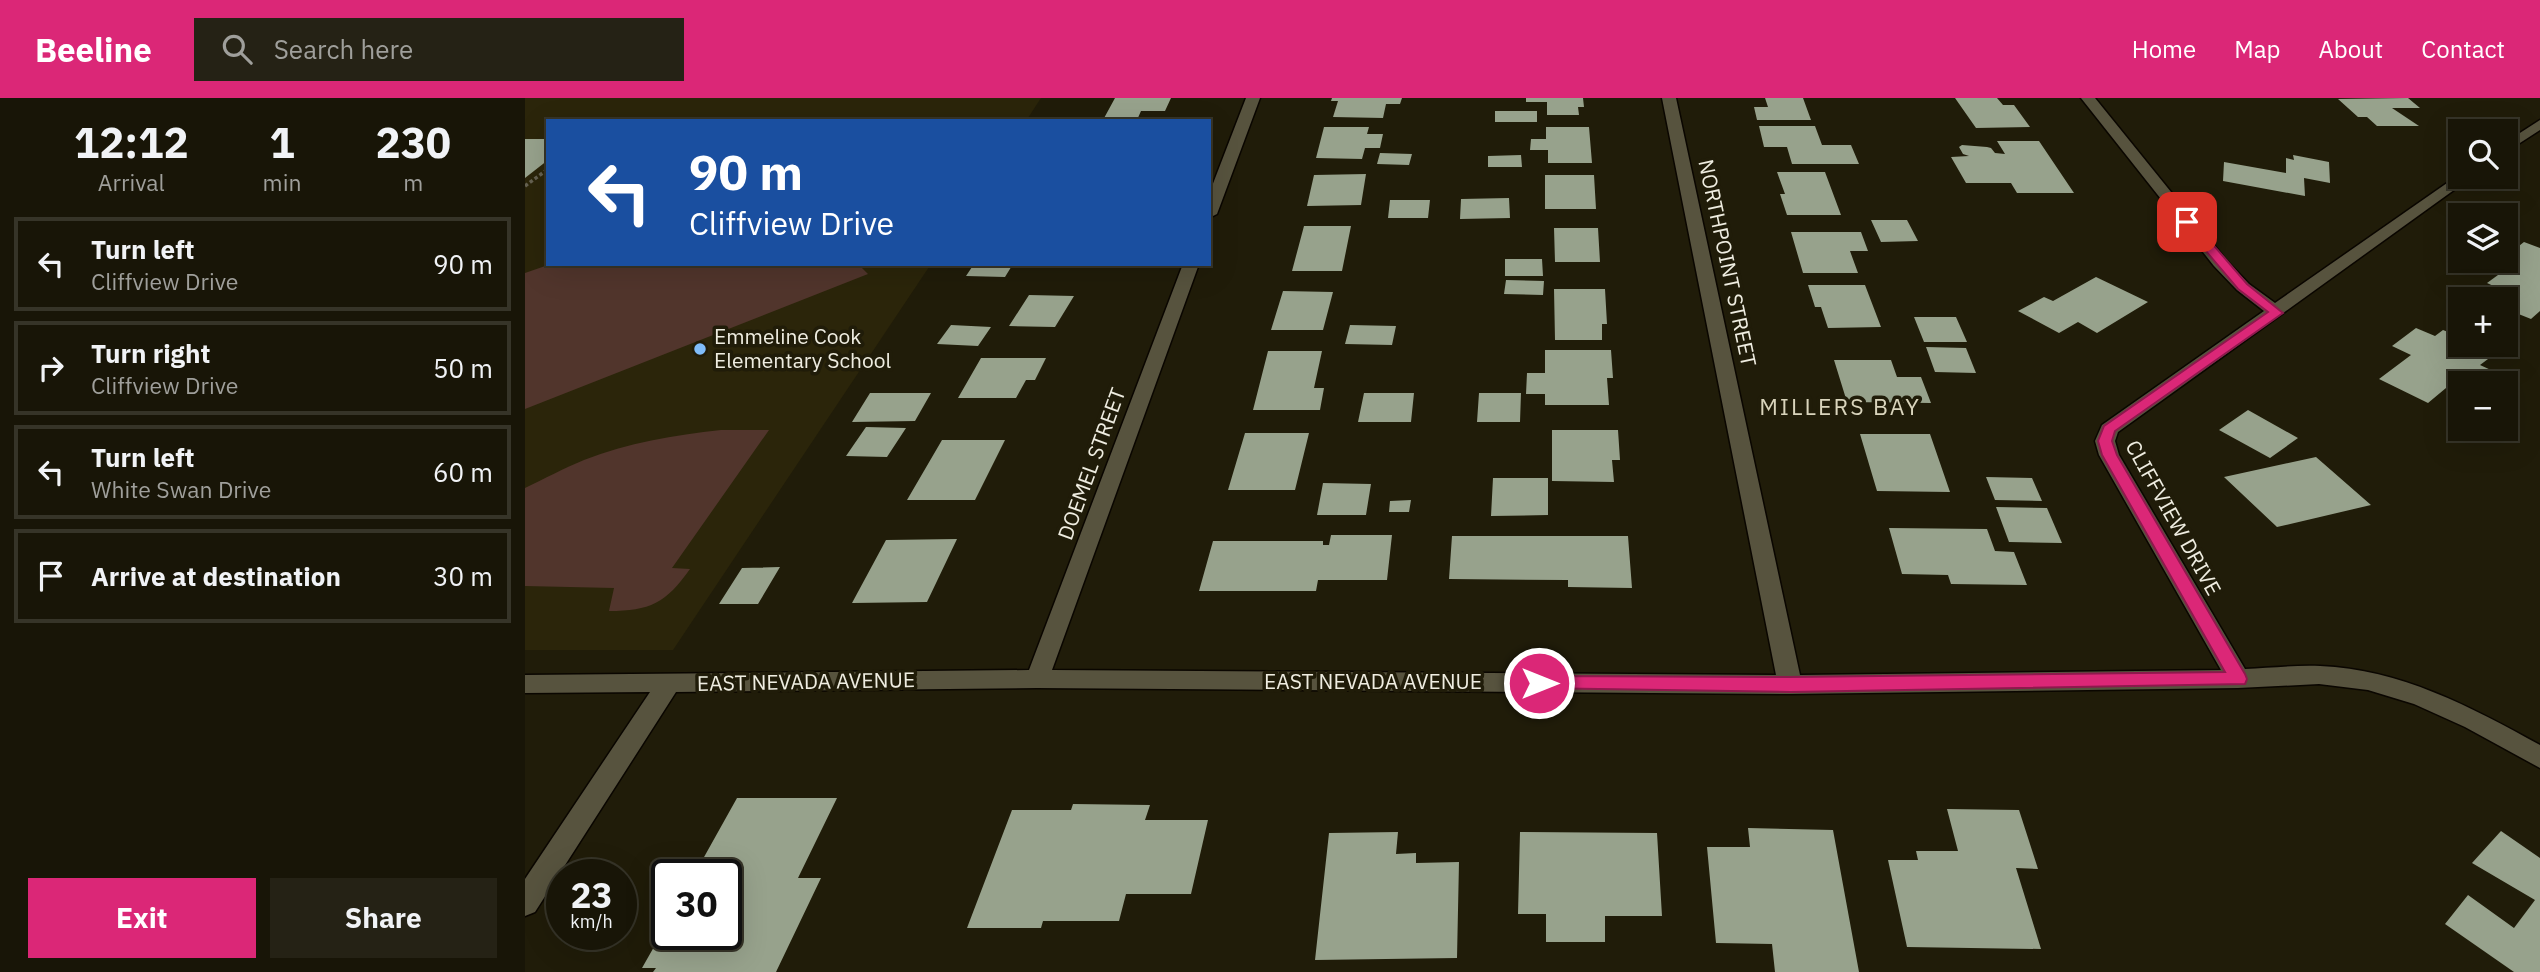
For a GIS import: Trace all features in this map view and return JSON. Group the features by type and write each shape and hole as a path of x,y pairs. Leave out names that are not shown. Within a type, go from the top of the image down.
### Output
{"street":[{"path":"1211,209 1253,98"},
{"name":"NORTHPOINT STREET","path":"1669,98 1790,685"},
{"path":"2088,98 2220,263 2276,313"},
{"path":"2518,140 2540,124"},
{"name":"CLIFFVIEW DRIVE","path":"2238,679 2109,455 2105,441 2109,429 2448,189"},
{"name":"DOEMEL STREET","path":"1037,679 1190,266"},
{"name":"EAST NEVADA AVENUE","path":"525,684 1037,679 1790,685 2238,679 2319,675 2368,681 2420,696 2474,720 2540,757"},
{"path":"525,903 669,683"}],"path":[{"path":"525,186 546,170"}],"shaded area":[{"name":"Emmeline Cook Elementary School","path":"525,98 1041,98 1027,119 546,119 546,266 930,266 673,650 525,650"},
{"path":"546,266 860,266 868,274 525,409 525,273"},
{"path":"721,430 769,430 672,568 690,569 665,597 646,607 609,611 614,588 525,586 525,488 577,463 617,449 669,437"}],"building":[{"path":"1115,98 1171,98 1165,111 1141,111 1137,119 1104,119"},
{"path":"1332,98 1402,98 1400,104 1386,104 1383,118 1333,117 1338,101 1331,101"},
{"path":"1526,98 1583,98 1584,107 1578,107 1579,115 1547,115 1547,102 1526,102"},
{"path":"1765,98 1803,98 1811,120 1757,120 1754,107 1768,107"},
{"path":"1955,98 1997,98 2003,105 2014,105 2030,127 1976,128"},
{"path":"2408,98 2420,108 2392,108 2419,126 2377,126 2367,117 2358,117 2338,99"},
{"path":"1495,111 1537,111 1537,122 1495,122"},
{"path":"588,117 628,117 626,119 586,119"},
{"path":"1759,126 1815,126 1822,145 1851,145 1859,164 1792,164 1787,147 1764,147"},
{"path":"1324,127 1369,127 1367,134 1383,134 1380,148 1365,148 1362,159 1316,158"},
{"path":"1546,127 1589,127 1592,163 1548,163 1548,150 1530,150 1531,139 1546,139"},
{"path":"525,139 546,139 546,162 525,178"},
{"path":"1997,141 2039,141 2074,193 2017,193 2011,183 1966,183 1951,157 1969,156 1963,154 1959,147 1962,145 1987,147 1995,153 2005,154"},
{"path":"1380,153 1412,154 1409,165 1377,164"},
{"path":"1521,155 1522,167 1488,167 1488,156"},
{"path":"2293,155 2329,162 2330,183 2304,178 2305,196 2223,181 2224,162 2286,173 2286,158 2294,160"},
{"path":"1777,172 1825,172 1841,215 1787,215 1780,194 1785,194"},
{"path":"1366,174 1361,205 1307,206 1314,175"},
{"path":"1545,175 1594,175 1596,209 1545,209"},
{"path":"1509,198 1510,218 1460,219 1461,199"},
{"path":"1390,200 1430,200 1428,218 1388,218"},
{"path":"1871,220 1907,220 1918,241 1881,242"},
{"path":"1304,226 1351,226 1342,271 1292,271"},
{"path":"1554,228 1598,228 1600,262 1555,262"},
{"path":"1791,232 1861,232 1868,251 1850,251 1858,273 1803,273"},
{"path":"2524,242 2540,248 2540,311 2531,319 2518,314 2518,287 2496,287 2487,283 2498,275 2494,273 2518,273 2518,247"},
{"path":"1505,259 1542,259 1543,276 1505,276"},
{"path":"973,266 1012,266 1005,277 966,276"},
{"path":"2096,277 2148,302 2097,333 2078,322 2059,333 2018,311 2044,297 2053,301"},
{"path":"1506,280 1544,281 1543,295 1504,294"},
{"path":"1808,285 1865,285 1881,327 1828,328 1821,307 1815,307"},
{"path":"1554,289 1605,289 1607,324 1602,324 1602,340 1555,340"},
{"path":"1283,291 1333,292 1323,330 1271,330"},
{"path":"1029,295 1074,296 1055,327 1009,326"},
{"path":"1914,317 1956,317 1967,342 1924,342"},
{"path":"951,325 991,327 978,346 937,344"},
{"path":"1350,325 1396,326 1392,345 1345,344"},
{"path":"2416,328 2435,336 2443,330 2448,332 2448,357 2491,357 2480,365 2493,371 2448,371 2448,386 2428,403 2379,379 2411,355 2392,346"},
{"path":"1926,347 1966,348 1976,373 1935,372"},
{"path":"1545,350 1611,350 1613,378 1607,378 1609,405 1545,405 1545,394 1526,394 1527,373 1545,373"},
{"path":"1268,351 1322,351 1314,388 1324,388 1320,410 1253,410"},
{"path":"981,358 1046,358 1035,380 1026,380 1016,398 958,398"},
{"path":"1834,360 1891,360 1897,377 1921,377 1931,403 1847,402"},
{"path":"870,393 931,393 915,421 852,422"},
{"path":"1364,393 1414,393 1411,422 1358,422"},
{"path":"1479,393 1521,393 1520,422 1477,422"},
{"path":"2248,410 2298,438 2270,458 2219,430"},
{"path":"866,427 906,428 887,457 846,456"},
{"path":"1552,430 1618,430 1620,460 1612,460 1614,482 1552,481"},
{"path":"1245,433 1309,433 1295,490 1228,490"},
{"path":"1860,434 1930,434 1950,492 1877,491"},
{"path":"942,440 1005,440 975,500 907,500"},
{"path":"2316,457 2371,505 2277,527 2224,477"},
{"path":"1986,477 2032,478 2042,501 1995,500"},
{"path":"1493,478 1548,478 1548,515 1491,516"},
{"path":"1323,483 1371,484 1366,515 1317,515"},
{"path":"1411,500 1409,512 1389,512 1390,501"},
{"path":"1996,507 2047,508 2062,543 2009,542"},
{"path":"1889,528 1987,529 1995,551 2014,552 2027,585 1951,584 1948,575 1902,574"},
{"path":"1331,535 1392,535 1387,580 1318,580 1316,591 1199,591 1213,541 1323,541 1323,545 1329,545"},
{"path":"1452,536 1628,536 1632,588 1568,587 1568,580 1449,579"},
{"path":"957,539 927,602 852,603 886,540"},
{"path":"780,567 758,604 719,604 742,568"},
{"path":"737,798 837,798 798,878 821,878 776,972 653,972 656,968 642,968 652,950 742,950 742,859 703,859"},
{"path":"1073,804 1150,805 1145,820 1208,820 1191,894 1126,894 1119,921 1043,921 1041,928 967,928 1012,810 1071,810"},
{"path":"1947,809 2019,810 2038,869 2016,868 2041,949 1907,947 1888,860 1918,860 1916,851 1958,851"},
{"path":"1748,828 1833,830 1859,972 1775,972 1772,944 1716,943 1707,847 1750,847"},
{"path":"2501,831 2540,858 2540,972 2514,972 2445,924 2468,895 2514,928 2535,900 2472,863"},
{"path":"1398,832 1396,854 1416,853 1416,863 1459,862 1457,958 1315,960 1329,833"},
{"path":"1520,832 1657,833 1662,916 1605,916 1605,942 1546,942 1546,914 1518,914"}],"place":[{"name":"Emmeline Cook Elementary School","path":"700,349"}],"district":[{"name":"MILLERS BAY","path":"1840,407"}],"route":[{"path":"1539,683 1790,685 2238,679 2109,455 2105,441 2109,429 2276,313 2220,263 2187,222"}]}
